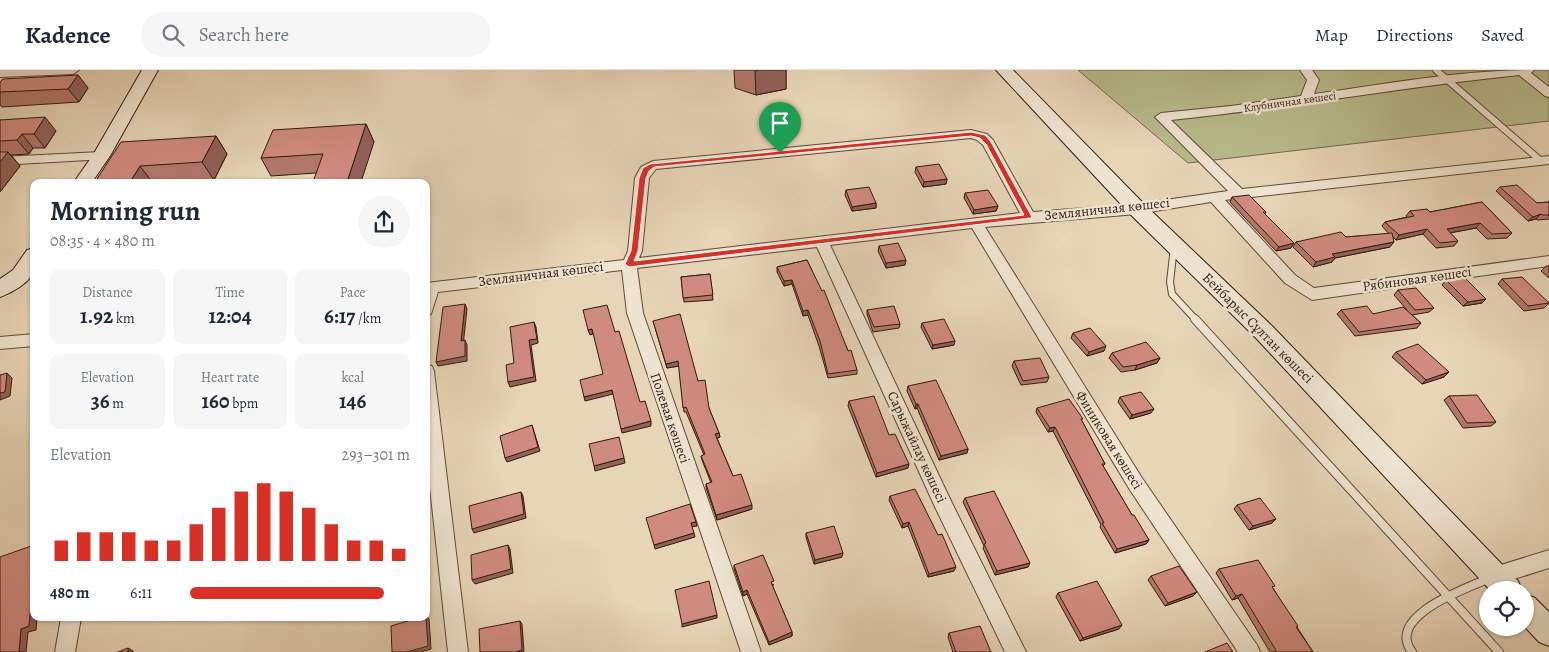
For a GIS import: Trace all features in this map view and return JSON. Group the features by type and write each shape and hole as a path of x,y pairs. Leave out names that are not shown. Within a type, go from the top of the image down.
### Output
{"street":[{"path":"9,75 73,70"},
{"path":"85,179 101,156 150,70"},
{"name":"Бейбарыс Сұлтан көшесі","path":"1004,70 1137,209 1264,332 1499,581"},
{"path":"1306,70 1313,80 1306,100"},
{"path":"1525,71 1549,93"},
{"name":"Клубничная көшесі","path":"1240,195 1161,117 1306,100 1441,74 1525,71"},
{"name":"Полевая көшесі","path":"751,652 634,313 629,264 635,251 642,178 646,170 653,165 971,134 982,137 988,143 1029,217"},
{"path":"0,160 101,156"},
{"name":"Земляничная көшесі","path":"430,288 1029,217 1137,209 1215,198 1545,160"},
{"name":"Рябиновая көшесі","path":"1215,198 1290,279 1312,294 1549,261"},
{"name":"Финиковая көшесі","path":"976,223 1136,484 1250,652"},
{"name":"Сарыжайлау көшесі","path":"821,241 944,507 1016,652"},
{"path":"0,289 20,275 30,261"},
{"path":"0,343 30,340"},
{"path":"430,407 458,652"},
{"path":"1505,581 1549,559"},
{"path":"1534,616 1549,632"},
{"path":"65,652 70,621"}],"lane":[{"path":"1441,74 1545,160"},
{"path":"1174,245 1170,282 1172,294 1500,652"},
{"path":"1412,652 1406,644 1406,629 1411,621 1448,597 1479,589"}],"green space":[{"path":"1078,70 1549,70 1549,121 1188,163"}],"building":[{"path":"78,75 68,89 0,92 0,82 3,79"},
{"path":"45,117 34,134 22,134 17,140 0,141 0,120"},
{"path":"366,124 348,179 314,179 323,154 261,158 273,130"},
{"path":"216,136 202,162 140,166 132,179 97,179 121,142"},
{"path":"0,152 8,152 0,162"},
{"path":"939,164 947,179 924,182 916,167"},
{"path":"1517,185 1537,203 1549,202 1549,215 1541,214 1533,217 1500,187"},
{"path":"869,187 876,203 852,207 846,190"},
{"path":"988,190 998,206 974,210 965,193"},
{"path":"1249,195 1294,243 1279,247 1232,197"},
{"path":"1482,202 1512,233 1492,234 1480,223 1447,229 1458,241 1440,243 1427,229 1399,235 1385,222 1414,216 1410,211 1427,209 1430,212"},
{"path":"1341,232 1346,237 1392,233 1394,242 1332,254 1335,257 1316,262 1296,242"},
{"path":"898,243 906,260 886,263 879,246"},
{"path":"807,260 822,291 824,290 848,351 851,350 857,370 828,374 820,341 808,310 803,311 792,280 784,281 777,267"},
{"path":"710,274 713,295 683,298 681,277"},
{"path":"1464,277 1486,299 1468,302 1446,280"},
{"path":"1522,277 1549,303 1528,306 1502,279"},
{"path":"1416,288 1434,308 1415,310 1398,290"},
{"path":"465,304 461,341 465,340 465,356 436,362 443,307"},
{"path":"607,305 615,332 619,331 640,402 645,401 651,421 621,429 612,390 584,397 580,380 603,374 592,329 588,330 583,310"},
{"path":"894,306 900,324 874,327 867,310"},
{"path":"1367,306 1373,314 1403,307 1421,323 1359,332 1341,310"},
{"path":"680,314 698,381 705,380 709,408 719,433 715,434 733,476 741,474 752,505 716,515 706,484 712,482 701,456 705,454 686,407 683,408 678,361 666,364 653,321"},
{"path":"944,319 955,341 933,345 922,323"},
{"path":"534,322 537,339 529,340 534,377 508,382 506,365 514,363 510,327"},
{"path":"1090,328 1106,346 1089,352 1073,333"},
{"path":"1146,342 1160,358 1123,367 1112,353"},
{"path":"1418,344 1449,372 1426,380 1396,352"},
{"path":"1040,358 1049,377 1023,381 1014,361"},
{"path":"7,373 5,392 0,393 0,375"},
{"path":"936,380 968,449 941,456 908,386"},
{"path":"1141,392 1154,409 1132,415 1120,397"},
{"path":"1477,395 1496,422 1467,423 1449,396"},
{"path":"874,396 889,435 895,434 909,464 877,473 849,401"},
{"path":"1069,399 1083,419 1081,419 1105,464 1102,464 1149,540 1117,549 1102,523 1104,523 1055,427 1050,428 1037,408"},
{"path":"532,425 538,447 505,458 500,436"},
{"path":"619,437 624,458 594,466 589,444"},
{"path":"915,489 938,535 942,534 956,567 929,574 909,522 903,524 890,496"},
{"path":"994,491 1030,563 997,571 965,498"},
{"path":"521,492 524,514 472,529 469,506"},
{"path":"1260,498 1276,519 1253,526 1237,505"},
{"path":"690,504 696,522 691,523 694,533 654,545 646,518"},
{"path":"834,526 843,553 815,560 806,533"},
{"path":"508,545 511,569 472,580 471,555"},
{"path":"30,546 29,626 21,629 19,652 0,652 0,557"},
{"path":"763,555 774,581 771,582 792,632 769,642 747,590 743,592 734,565"},
{"path":"1258,560 1275,586 1272,587 1313,652 1277,652 1242,594 1236,596 1219,569"},
{"path":"1179,566 1197,592 1168,603 1151,576"},
{"path":"709,581 717,615 682,624 675,590"},
{"path":"1097,581 1122,625 1083,638 1058,593"},
{"path":"408,621 426,621 428,646 407,652 392,652 391,626"},
{"path":"520,621 522,650 515,652 480,652 479,629"},
{"path":"980,626 991,652 956,652 949,633"},
{"path":"1227,643 1233,652 1205,652"},
{"path":"128,648 128,652 118,652"}],"route":[{"path":"971,134 982,137 988,143 1029,217 629,264 635,251 642,178 646,170 653,165 780,153 971,134"}]}
